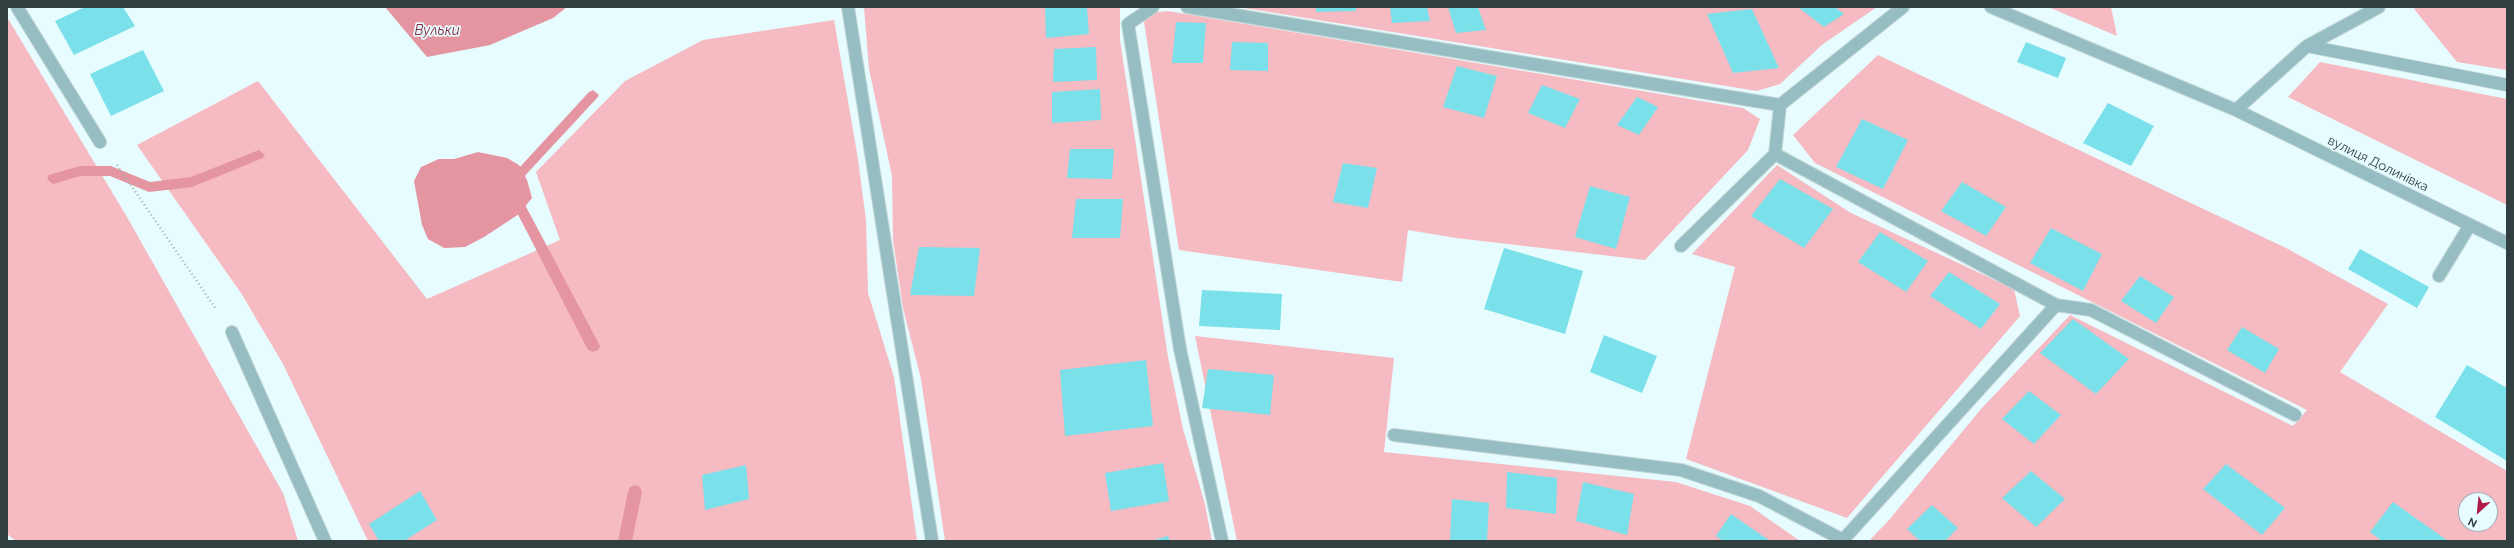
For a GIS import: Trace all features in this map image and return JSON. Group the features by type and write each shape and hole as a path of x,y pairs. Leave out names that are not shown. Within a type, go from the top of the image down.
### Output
{"street":[{"path":"17,7 100,142"},
{"path":"848,7 932,541"},
{"path":"1153,7 1128,24 1180,349 1222,541"},
{"path":"1187,7 1727,98 1780,105"},
{"path":"1681,246 1775,154 1780,105 1903,7"},
{"name":"вулиця Долинівка","path":"1991,7 2236,110 2507,243"},
{"path":"2236,110 2307,46 2379,7"},
{"path":"2307,46 2507,85"},
{"path":"1775,154 2056,305 2091,310 2295,415"},
{"path":"2439,276 2470,225"},
{"path":"1394,435 1681,470 1759,496 1842,541 2056,305"},
{"path":"232,332 325,541"}],"path":[{"path":"100,142 232,332"}],"shaded area":[{"path":"864,7 1120,7 1120,40 1168,357 1183,429 1205,504 1212,541 945,541 921,379 903,308 893,240 892,176 869,69"},
{"path":"1238,7 1877,7 1823,44 1780,84 1757,91"},
{"path":"2048,7 2111,7 2117,36"},
{"path":"2418,7 2507,7 2507,70 2457,62 2414,9"},
{"path":"1168,11 1743,108 1760,119 1748,150 1645,260 1456,238 1408,230 1402,282 1179,250 1144,22 1150,13"},
{"path":"7,17 127,217 283,493 298,541 16,541 7,534"},
{"path":"834,20 858,159 866,220 868,293 894,377 917,541 368,541 283,364 241,293 137,145 258,81 427,299 560,240 536,172 625,81 703,40"},
{"path":"1878,55 2286,248 2388,304 2340,372 2507,471 2507,541 1869,541 1889,520 1981,409 2070,315 2293,426 2307,410 1815,163 1793,135"},
{"path":"2320,62 2507,99 2507,205 2288,97"},
{"path":"1777,165 1851,213 2014,289 2020,316 1847,518 1686,459 1735,267 1692,254"},
{"path":"1195,336 1394,358 1384,452 1676,482 1750,506 1800,541 1237,541"}],"water":[{"name":"Вульки","path":"385,7 567,7 553,18 490,45 427,57"},
{"path":"478,152 507,158 519,165 527,180 532,198 519,214 484,237 465,247 444,248 428,239 422,225 414,181 421,167 439,159 454,159"}],"building":[{"path":"85,7 123,7 135,26 74,55 55,21"},
{"path":"1045,7 1087,7 1089,34 1046,38"},
{"path":"1316,7 1356,7 1356,11 1316,12"},
{"path":"1390,7 1427,7 1430,21 1392,23"},
{"path":"1448,7 1478,7 1486,30 1456,33"},
{"path":"1798,7 1835,7 1844,14 1824,27"},
{"path":"1752,9 1779,68 1733,73 1707,14"},
{"path":"1176,22 1206,23 1203,63 1172,63"},
{"path":"1232,42 1268,43 1268,71 1230,70"},
{"path":"2026,42 2066,58 2058,78 2017,62"},
{"path":"1096,47 1097,80 1053,82 1054,49"},
{"path":"143,50 164,91 111,116 90,74"},
{"path":"1457,66 1497,76 1484,118 1443,107"},
{"path":"1542,85 1580,99 1565,128 1528,113"},
{"path":"1100,89 1101,120 1052,123 1052,92"},
{"path":"1637,97 1658,107 1639,135 1617,125"},
{"path":"2108,103 2154,126 2131,166 2083,143"},
{"path":"1862,119 1908,140 1883,189 1836,167"},
{"path":"1070,149 1114,149 1112,179 1067,178"},
{"path":"1343,163 1377,168 1368,208 1333,202"},
{"path":"1780,179 1833,209 1804,248 1751,216"},
{"path":"1962,182 2006,207 1986,236 1941,211"},
{"path":"1590,186 1630,197 1616,249 1575,237"},
{"path":"1076,199 1123,199 1120,238 1072,238"},
{"path":"2051,228 2102,254 2083,291 2030,263"},
{"path":"1880,232 1928,261 1906,292 1858,262"},
{"path":"919,247 980,248 974,296 910,295"},
{"path":"1504,248 1583,271 1565,334 1484,309"},
{"path":"2360,249 2429,287 2417,308 2348,269"},
{"path":"1949,272 2000,304 1981,329 1930,296"},
{"path":"2140,276 2174,297 2156,323 2121,301"},
{"path":"1202,290 1282,294 1280,330 1199,326"},
{"path":"2073,319 2129,359 2096,394 2040,353"},
{"path":"2242,327 2279,349 2265,373 2227,350"},
{"path":"1604,335 1657,356 1642,393 1590,372"},
{"path":"1146,360 1153,426 1065,436 1060,370"},
{"path":"2467,365 2507,388 2507,461 2435,417"},
{"path":"1208,369 1274,375 1270,415 1202,408"},
{"path":"2029,391 2061,415 2034,444 2002,419"},
{"path":"1163,463 1169,501 1111,511 1105,473"},
{"path":"2226,464 2285,508 2262,535 2203,489"},
{"path":"746,465 749,499 705,510 702,475"},
{"path":"2031,471 2065,499 2036,527 2002,498"},
{"path":"1507,472 1557,478 1556,514 1506,508"},
{"path":"1583,482 1634,494 1627,535 1576,521"},
{"path":"420,491 437,520 404,541 379,541 369,524"},
{"path":"1452,499 1489,503 1487,541 1450,541"},
{"path":"2393,502 2448,541 2382,541 2370,532"},
{"path":"1932,505 1958,528 1945,541 1920,541 1907,529"},
{"path":"1731,514 1770,541 1723,541 1716,536"},
{"path":"1168,536 1170,541 1151,541"}],"waterway":[{"path":"593,95 514,180 517,201 593,346"},
{"path":"53,179 80,171 111,171 149,187 192,182 259,155"},
{"path":"625,541 635,492"}]}
